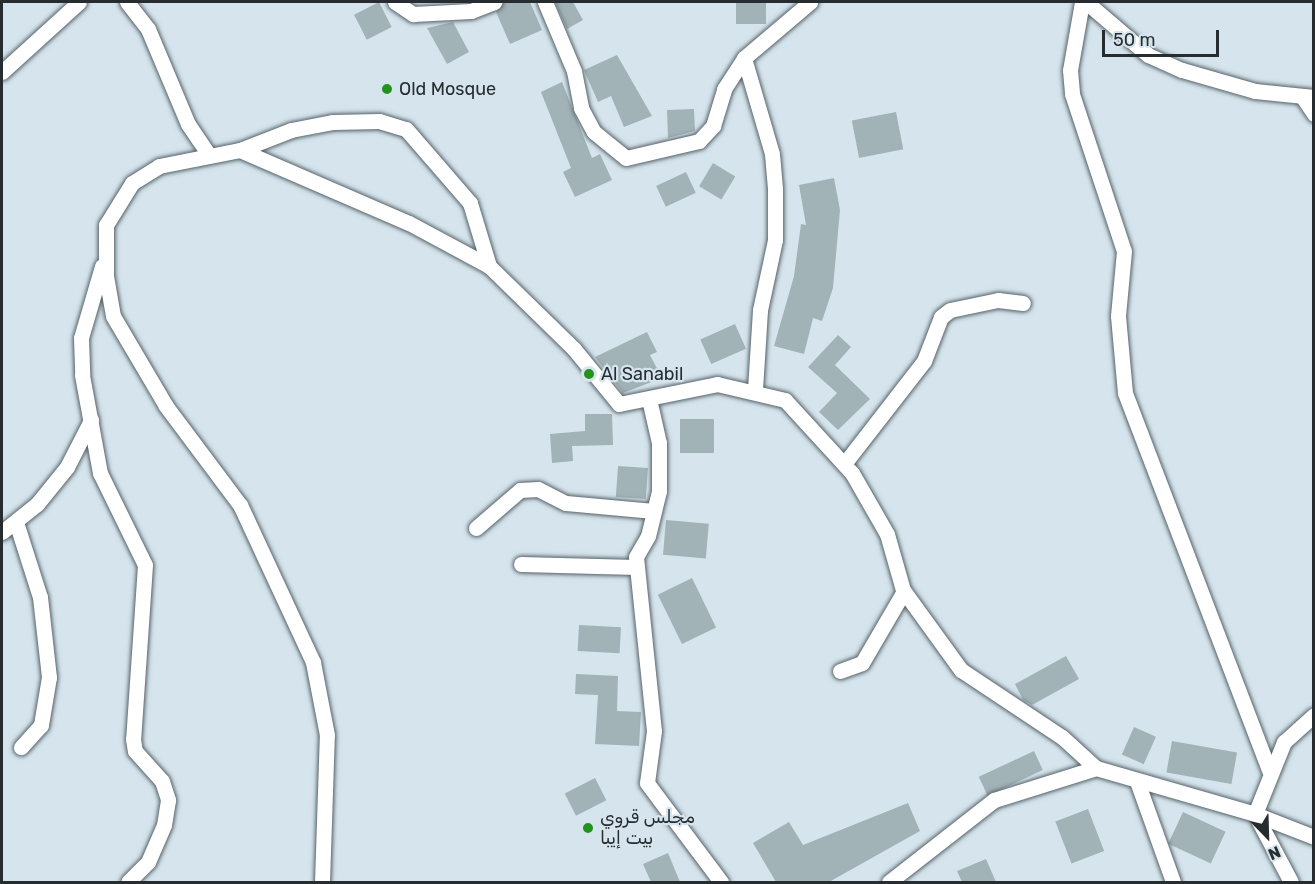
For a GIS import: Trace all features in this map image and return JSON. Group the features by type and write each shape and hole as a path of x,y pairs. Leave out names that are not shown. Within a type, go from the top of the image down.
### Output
{"street":[{"path":"2,72 79,2"},
{"path":"127,2 148,29 188,124 209,155"},
{"path":"395,2 413,14 494,2"},
{"path":"544,2 574,71 581,108 594,132 626,158 699,141 713,126 724,89 744,58 810,2"},
{"path":"1082,2 1070,70 1072,94 1124,251 1118,316 1125,393 1269,771"},
{"path":"1086,2 1148,55 1182,70 1245,89 1308,97 1314,114"},
{"path":"744,58 772,154 775,189 776,240 760,309 755,389"},
{"path":"322,882 327,735 313,662 240,505 166,406 113,316 104,261 106,225 132,183 159,166 240,150 291,130 333,122 379,122 406,129 470,203 489,266"},
{"path":"240,150 409,223 489,266 574,349 619,404 717,384 755,389 785,400 844,464 887,534 904,591 961,670 1054,731 1096,768 1138,784 1255,814 1314,837"},
{"path":"104,261 81,338 100,473 145,566 133,739 135,751 162,781 168,800 164,825 148,862 128,882"},
{"path":"844,464 924,361 942,317 950,310 998,300 1023,303"},
{"path":"649,399 659,443 654,511 636,567 654,731 647,783 721,882"},
{"path":"2,532 16,522 67,467 91,420"},
{"path":"476,528 520,490 538,489 566,503 654,511"},
{"path":"16,522 39,597 49,677 41,725 21,747"},
{"path":"521,564 636,567"},
{"path":"840,671 862,663 904,591"},
{"path":"1291,882 1255,814 1269,771 1284,742 1314,715"},
{"path":"889,882 994,800 1096,768"},
{"path":"1138,784 1173,882"}],"building":[{"path":"379,2 392,27 367,40 354,15"},
{"path":"504,2 530,2 542,30 510,44 496,12"},
{"path":"555,2 573,2 583,20 567,29"},
{"path":"736,2 766,2 766,24 736,24"},
{"path":"453,22 469,52 447,64 427,28"},
{"path":"617,55 652,116 624,127 611,96 598,102 584,70"},
{"path":"562,82 592,158 600,154 612,180 575,197 563,172 571,168 541,92"},
{"path":"694,109 695,131 668,138 667,110"},
{"path":"896,112 903,149 859,158 852,121"},
{"path":"713,163 735,176 721,200 699,186"},
{"path":"686,172 696,193 666,207 656,186"},
{"path":"834,178 840,210 833,288 822,321 813,318 804,354 774,346 794,276 801,224 806,225 799,185"},
{"path":"735,324 746,349 711,364 700,339"},
{"path":"647,332 657,352 650,355 662,378 623,393 595,357"},
{"path":"838,335 851,347 835,365 870,399 838,430 819,412 837,393 808,367"},
{"path":"585,414 612,414 613,445 572,446 573,461 552,463 550,434 585,431"},
{"path":"680,419 714,419 714,453 680,453"},
{"path":"618,466 648,468 646,499 616,497"},
{"path":"666,520 709,524 706,559 663,555"},
{"path":"692,578 716,627 682,644 658,595"},
{"path":"579,625 621,627 620,653 578,651"},
{"path":"1066,656 1079,679 1032,705 1023,700 1015,684"},
{"path":"576,674 618,676 617,711 641,712 639,746 595,744 598,695 575,694"},
{"path":"1134,727 1156,737 1144,764 1122,754"},
{"path":"1172,741 1237,752 1231,784 1166,773"},
{"path":"1034,751 1043,770 988,796 979,777"},
{"path":"595,778 606,800 576,816 565,793"},
{"path":"908,803 920,831 829,882 776,882 753,843 789,822 803,845"},
{"path":"1088,809 1104,851 1071,864 1055,822"},
{"path":"1183,812 1226,832 1211,864 1168,844"},
{"path":"668,853 680,882 651,882 643,864"},
{"path":"986,859 996,882 962,882 957,871"}],"place":[{"name":"Old Mosque","path":"387,89"},
{"name":"Al Sanabil","path":"589,374"},
{"name":"مجلس قروي بيت إيبا","path":"588,828"}]}
